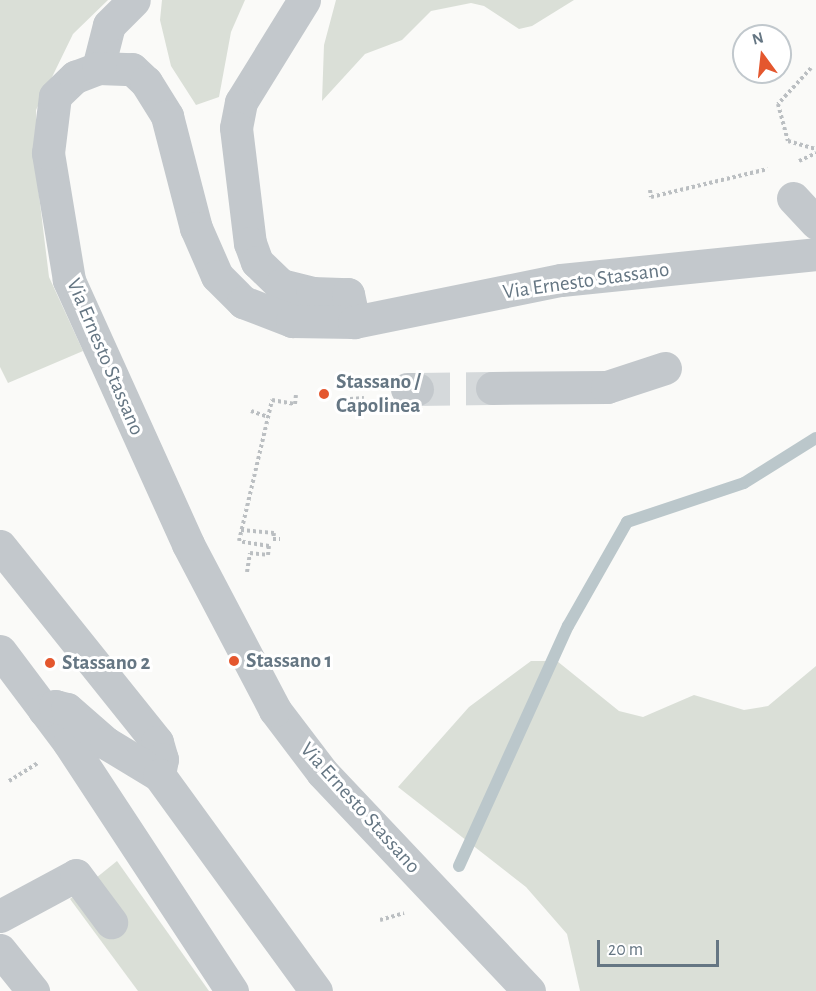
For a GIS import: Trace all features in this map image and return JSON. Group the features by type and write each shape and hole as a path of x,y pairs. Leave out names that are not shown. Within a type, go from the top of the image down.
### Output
{"street":[{"path":"98,68 109,25 134,0"},
{"path":"304,0 274,45 239,111 236,128 250,243 257,262 281,285 312,293 348,294 354,322"},
{"name":"Via Ernesto Stassano","path":"529,991 316,764 275,710 188,544 69,280 48,153 55,96 75,77 98,68 132,69 146,82 166,116 196,228 217,276 243,302 292,321 354,322 561,280 816,254"},
{"path":"146,82 206,294 251,327"},
{"path":"792,198 816,223"},
{"path":"492,388 607,387 665,368"},
{"path":"0,546 157,742 162,759 159,775"},
{"path":"0,651 44,710 232,991"},
{"path":"44,710 55,706 67,709 106,743 159,775 316,991"},
{"path":"0,916 76,875 111,922"},
{"path":"0,950 33,991"}],"path":[{"path":"810,68 778,104 788,141 816,151"},
{"path":"790,165 816,151"},
{"path":"650,190 651,197 778,167"},
{"path":"280,539 273,539 274,533 241,530 272,400 295,404 297,395"},
{"path":"350,409 350,399 364,398"},
{"path":"251,411 268,417"}],"shaded area":[{"path":"0,0 108,0 73,34 36,110 37,179 49,277 83,351 8,383 0,367"},
{"path":"162,0 245,0 231,32 219,97 196,105 171,66 160,20"},
{"path":"336,0 574,0 532,26 519,29 484,6 471,3 431,11 402,40 365,54 322,101 324,45"},
{"path":"531,661 557,661 619,711 643,717 694,695 744,710 768,706 816,666 816,991 580,991 567,934 526,887 398,787 469,707"},
{"path":"117,861 209,991 138,991 70,899"}],"waterway":[{"path":"459,866 568,626 627,522 744,483 816,438"}],"tunnel":[{"path":"417,389 492,388"}],"place":[{"name":"Stassano / Capolinea","path":"324,394"},
{"name":"Stassano 1","path":"234,661"},
{"name":"Stassano 2","path":"50,663"}]}
